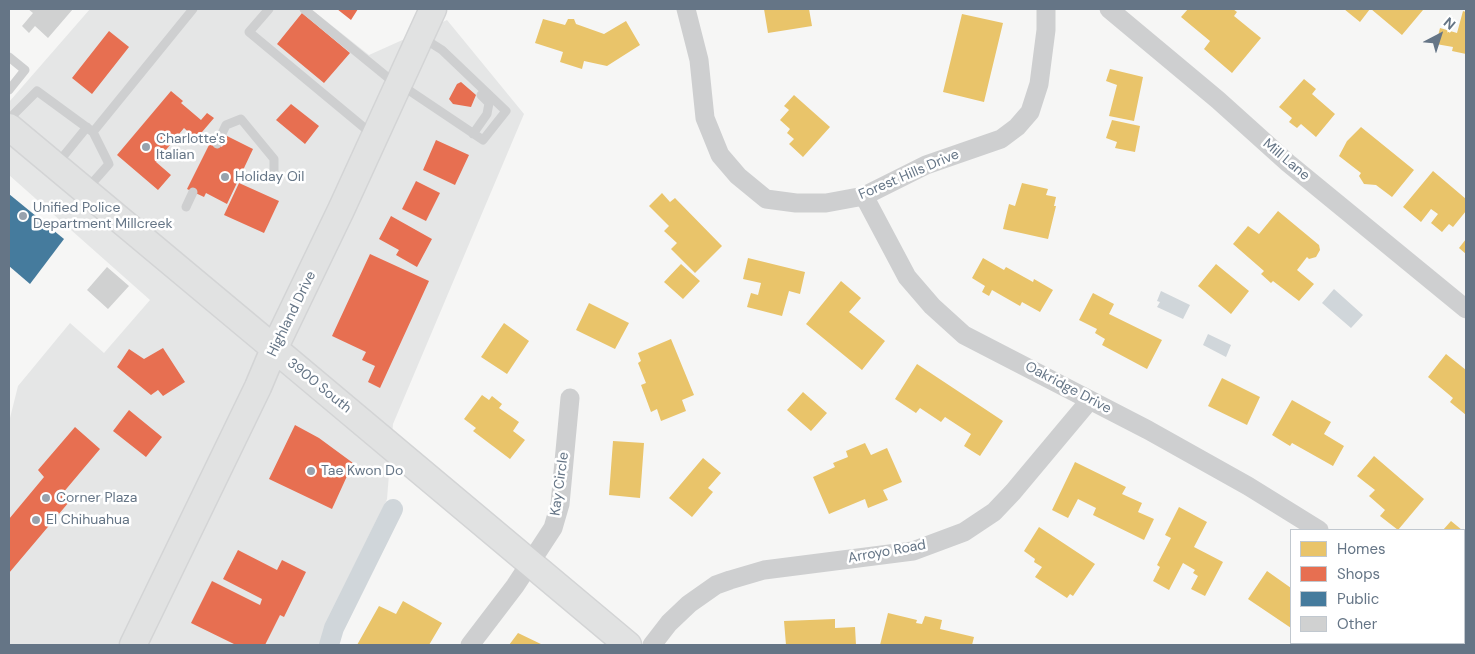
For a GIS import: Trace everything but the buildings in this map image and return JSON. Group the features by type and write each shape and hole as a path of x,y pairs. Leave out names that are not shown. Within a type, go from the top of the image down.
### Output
{"main road":[{"name":"Highland Drive","path":"134,645 255,394 274,349 434,9"},
{"name":"3900 South","path":"9,127 628,645"}],"street":[{"name":"Forest Hills Drive","path":"686,9 699,60 705,118 720,155 738,176 766,199 796,203 826,203 864,196 926,165 1001,139 1017,127 1030,112 1039,84 1046,30 1046,9"},
{"name":"Mill Lane","path":"1108,9 1218,100 1288,163 1466,309"},
{"name":"Oakridge Drive","path":"864,196 908,277 932,306 964,334 1248,486 1317,529"},
{"name":"Kay Circle","path":"470,645 515,586 553,528 558,516 570,398"},
{"name":"Arroyo Road","path":"652,645 669,623 689,604 716,585 736,577 764,570 912,550 964,532 994,512 1090,400"}],"lane":[{"path":"56,166 90,130 194,9"},
{"path":"269,9 249,32 375,137"},
{"path":"304,9 398,85 483,140 506,111 442,50 421,36"},
{"path":"9,58 24,70 9,90"},
{"path":"465,72 467,80 489,103 487,114 473,134"},
{"path":"9,119 37,91 90,130 109,164 86,191"},
{"path":"217,144 226,125 241,119 274,159 274,178"},
{"path":"186,207 193,192"}],"shaded area":[{"path":"90,9 311,9 369,55 447,20 524,114 393,424 387,499 323,645 9,645 9,422 18,386 70,323 104,353 150,300 9,175 9,102"},
{"path":"1334,289 1363,315 1351,328 1322,303"},
{"path":"1161,291 1190,305 1183,319 1157,307 1160,302 1157,301"},
{"path":"1208,334 1231,345 1226,357 1203,345"}],"waterway":[{"path":"329,645 334,628 393,509"}],"place":[{"name":"Charlotte's Italian","path":"146,147"},
{"name":"Holiday Oil","path":"225,177"},
{"name":"Unified Police Department Millcreek","path":"23,216"},
{"name":"Tae Kwon Do","path":"311,471"},
{"name":"Corner Plaza","path":"46,498"},
{"name":"El Chihuahua","path":"36,520"}]}
